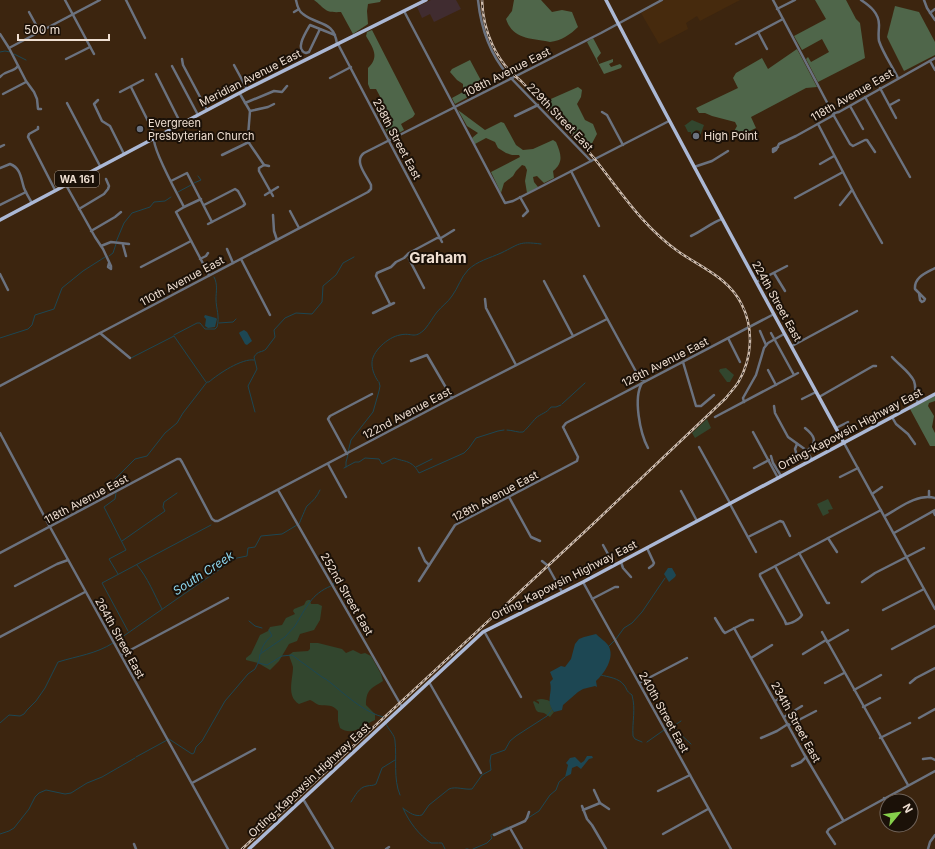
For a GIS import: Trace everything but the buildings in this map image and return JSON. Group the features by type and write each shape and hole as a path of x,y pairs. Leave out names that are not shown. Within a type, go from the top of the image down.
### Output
{"main road":[{"name":"Meridian Avenue East","path":"0,220 207,110 426,0"},
{"name":"224th Street East","path":"606,0 694,168 844,443"},
{"name":"Orting-Kapowsin Highway East","path":"249,849 484,631 614,566 935,394"}],"street":[{"path":"65,0 94,54"},
{"path":"9,48 100,0"},
{"path":"126,0 145,38"},
{"path":"296,0 303,15 330,27 335,35"},
{"name":"229th Street East","path":"478,0 481,23 490,48 501,66 591,161"},
{"name":"108th Avenue East","path":"371,190 370,183 359,158 364,153 662,0"},
{"path":"772,0 834,113 834,116 852,146 867,140 874,152"},
{"path":"778,9 795,0"},
{"path":"861,0 872,8 877,15 879,23 878,35 880,42 898,78"},
{"path":"924,0 935,20"},
{"path":"294,12 299,9"},
{"path":"930,13 935,9"},
{"path":"404,11 505,203 509,203 669,121"},
{"path":"29,12 40,32"},
{"path":"736,44 783,19"},
{"path":"320,29 309,52 302,52 300,45 310,25 320,29 335,35"},
{"path":"758,32 767,49"},
{"path":"0,34 9,48 26,82 37,98 38,109 41,109"},
{"name":"238th Street East","path":"335,35 337,44 442,242"},
{"path":"66,59 90,47"},
{"name":"118th Avenue East","path":"778,147 779,144 818,124 834,113 837,113 850,106 935,58"},
{"path":"182,59 183,65 207,110"},
{"path":"930,61 935,70"},
{"path":"234,65 247,90"},
{"path":"0,77 8,71 14,70 18,66"},
{"path":"172,66 198,115"},
{"path":"330,78 350,67"},
{"path":"156,74 181,124"},
{"path":"120,92 143,80"},
{"path":"3,94 26,82"},
{"path":"131,86 155,138 154,146 184,207"},
{"path":"245,103 274,91 282,92 287,86"},
{"path":"880,88 896,118"},
{"path":"240,94 250,111 248,142 264,165 269,166"},
{"path":"865,97 910,177"},
{"path":"98,100 94,104 95,107 103,122 110,126 124,154"},
{"path":"890,105 899,100"},
{"path":"67,103 100,166"},
{"path":"250,111 274,104"},
{"path":"515,116 538,105"},
{"path":"850,106 863,130"},
{"path":"602,112 607,115 623,145"},
{"path":"818,124 882,243"},
{"path":"38,126 38,129 28,136 55,190"},
{"path":"222,155 248,142"},
{"path":"0,147 4,145"},
{"path":"694,168 712,161 728,151"},
{"path":"820,164 834,156"},
{"path":"0,168 10,164 16,167 32,203"},
{"path":"264,165 259,169 273,196"},
{"path":"571,171 599,226"},
{"path":"795,198 843,172"},
{"path":"171,181 187,173 212,222"},
{"path":"79,209 106,192 109,186 106,179"},
{"path":"66,185 101,246 109,263"},
{"path":"265,194 278,187"},
{"path":"204,205 236,189 244,204 208,224"},
{"path":"840,205 852,189"},
{"name":"110th Avenue East","path":"0,386 371,190"},
{"path":"0,205 26,192"},
{"path":"520,197 528,210 528,212 523,216"},
{"path":"201,199 176,212 209,275"},
{"path":"290,211 299,228"},
{"path":"91,230 115,217 121,212"},
{"path":"273,215 274,231 277,240"},
{"path":"691,236 714,222 722,219"},
{"path":"373,313 392,303 377,280 376,274 391,267 412,251 439,237 441,238 454,230"},
{"path":"141,267 191,241"},
{"path":"101,246 111,242 129,244"},
{"path":"123,244 126,256"},
{"path":"227,248 233,263"},
{"path":"412,251 409,259 424,288"},
{"path":"200,259 208,253"},
{"path":"241,259 270,314"},
{"path":"756,282 786,266"},
{"path":"919,293 915,289 916,281 921,275 935,268"},
{"path":"773,273 785,291"},
{"path":"0,274 8,290"},
{"path":"584,276 640,379 644,382 641,384 639,390 638,406 643,437 648,448"},
{"path":"544,281 573,336"},
{"path":"485,299 486,308 516,365"},
{"path":"792,346 856,311"},
{"name":"126th Avenue East","path":"578,459 564,429 564,425 567,422 775,314"},
{"name":"122nd Avenue East","path":"215,521 218,521 452,398 607,319"},
{"path":"100,332 130,358"},
{"path":"760,332 766,344"},
{"path":"771,333 794,375"},
{"path":"744,402 743,398 756,375 763,349 766,344 785,334"},
{"path":"728,338 740,362"},
{"path":"411,361 426,355 428,356 452,398"},
{"path":"892,357 913,380 915,395 918,403"},
{"path":"683,362 695,404 698,407 703,405 714,395"},
{"path":"819,396 852,377 873,366 876,366"},
{"path":"768,370 776,385"},
{"path":"715,417 798,373"},
{"path":"802,400 816,392"},
{"path":"346,454 328,420 330,416 372,394"},
{"path":"774,406 774,412 788,437 807,451 812,460"},
{"path":"892,417 896,424 908,434 915,444"},
{"path":"836,428 848,422"},
{"path":"805,428 814,437 813,445 807,451"},
{"path":"753,432 780,478"},
{"name":"264th Street East","path":"0,433 68,560 228,849"},
{"name":"224th Street East","path":"844,443 935,608"},
{"path":"797,444 795,449 797,456"},
{"path":"699,447 756,552"},
{"path":"771,456 780,478"},
{"name":"118th Avenue East","path":"0,554 179,459 212,519 215,521"},
{"name":"128th Avenue East","path":"419,581 455,525 577,462 578,459"},
{"path":"754,468 769,460"},
{"path":"328,464 346,497"},
{"path":"840,477 858,468"},
{"path":"872,494 882,487"},
{"name":"252nd Street East","path":"278,490 402,707"},
{"path":"681,491 697,521"},
{"path":"929,491 929,497"},
{"path":"510,497 532,537 540,541"},
{"path":"885,516 917,499 929,497 935,498"},
{"path":"775,566 802,616 787,624 760,574 799,553 881,510"},
{"path":"894,533 934,511 935,515"},
{"path":"748,538 780,521 790,536"},
{"path":"828,538 837,552"},
{"path":"603,544 614,566"},
{"path":"419,548 424,560 429,565"},
{"path":"646,548 654,563 654,565 649,568"},
{"path":"862,582 874,573 924,548"},
{"path":"799,553 827,602 829,603"},
{"path":"15,586 57,564 68,560"},
{"path":"542,561 547,566 562,592"},
{"path":"621,562 623,568 631,577"},
{"name":"240th Street East","path":"583,582 731,849"},
{"path":"592,599 615,587 618,587"},
{"path":"883,610 924,589"},
{"path":"0,637 86,592"},
{"path":"121,655 228,598"},
{"path":"715,618 725,632 744,621 753,620"},
{"path":"892,649 935,626"},
{"name":"234th Street East","path":"734,628 806,757 845,820"},
{"path":"803,654 848,630"},
{"path":"484,631 521,697"},
{"path":"822,632 908,786"},
{"path":"751,658 772,644"},
{"path":"639,683 686,658"},
{"path":"910,683 916,678 935,668"},
{"path":"825,683 844,673"},
{"path":"854,690 881,675"},
{"path":"429,682 481,773"},
{"path":"775,701 784,696"},
{"path":"863,707 880,698"},
{"path":"784,717 802,706"},
{"path":"919,718 935,709"},
{"path":"761,738 816,711"},
{"path":"880,738 910,722"},
{"path":"192,783 255,750"},
{"path":"792,766 801,762 806,757"},
{"path":"923,759 934,758"},
{"path":"894,793 935,771"},
{"path":"658,791 690,776"},
{"path":"594,790 600,803 609,809"},
{"path":"302,799 333,849"},
{"path":"835,844 827,830 879,801"},
{"path":"584,810 600,803"},
{"path":"582,806 587,819 606,849"},
{"path":"663,834 708,809"},
{"path":"494,835 526,820 530,812"},
{"path":"510,828 522,849"},
{"path":"928,849 930,842 935,835"},
{"path":"134,844 136,849"}],"shaded area":[{"path":"431,0 456,0 461,9 434,22 430,14 422,18 417,7"},
{"path":"664,0 740,0 700,21 697,16 686,23 688,29 659,44 641,13"}],"green space":[{"path":"314,0 381,0 380,2 368,4 368,24 353,34 341,12 328,11"},
{"path":"514,0 541,0 552,12 562,10 572,12 578,27 566,37 550,42 524,37 513,31 506,19 512,11"},
{"path":"815,0 846,0 856,19 860,23 865,58 818,82 806,59 808,57 811,62 829,52 822,39 802,50 794,36 826,19"},
{"path":"895,6 919,12 935,42 935,55 904,71 887,37"},
{"path":"372,30 415,114 413,117 401,124 404,130 390,138 375,109 381,106 383,102 376,89 370,89 368,84 368,68 374,60 374,52 366,36 367,32"},
{"path":"593,38 601,53 597,58 599,64 613,59 613,62 609,64 611,67 620,64 622,66 621,68 604,74 587,42"},
{"path":"797,49 817,87 806,88 751,117 756,128 733,139 731,137 737,126 735,122 705,113 699,113 696,108 738,88 733,78 736,73 762,58 768,69"},
{"path":"470,60 485,88 455,104 452,98 463,92 463,84 450,72 452,69"},
{"path":"578,87 582,90 581,97 577,104 585,120 593,124 597,134 589,149 544,102"},
{"path":"458,110 485,130 501,122 504,123 516,145 523,150 533,149 553,140 556,142 559,150 560,161 553,171 554,178 544,183 537,176 533,177 534,182 538,187 527,193 525,181 527,170 525,166 522,165 513,176 504,183 501,193 491,172 520,157 519,155 506,153 498,148 495,142 486,138 475,144 472,138 478,133 467,126"},
{"path":"692,120 704,125 700,136 700,131 696,130 691,135 691,132 688,132 684,126"},
{"path":"726,368 734,375 730,382 727,382 719,371 720,369"},
{"path":"935,396 935,401 929,403 928,406 934,416 932,427 935,433 935,446 930,446 910,409"},
{"path":"707,419 711,428 695,438 692,433"},
{"path":"828,499 833,509 828,510 829,513 823,516 817,504"},
{"path":"308,600 310,600 311,604 318,604 322,606 320,620 314,630 300,634 297,641 289,644 279,661 270,670 258,663 246,660 246,658 251,654 260,635 268,631 270,627 282,625 286,618 295,614 293,611 294,609 304,605"},
{"path":"310,643 318,643 342,649 346,653 353,650 361,654 365,653 371,656 381,674 383,681 370,690 367,695 366,705 375,714 375,720 354,731 349,731 340,728 338,711 334,707 319,705 310,700 299,704 295,701 291,692 293,667 289,655 293,652 308,651 310,649"},
{"path":"541,699 550,701 554,712 550,717 536,710 533,702 534,701 539,704 536,700"}],"water":[{"path":"205,315 217,319 215,327 208,328 205,326"},
{"path":"244,330 247,332 252,341 247,345 239,333"},
{"path":"668,568 672,568 676,575 669,582 664,574"},
{"path":"596,634 608,645 611,655 608,665 596,681 597,687 595,686 583,689 563,705 562,710 554,712 550,704 550,682 553,679 550,672 561,666 565,667 571,659 575,644 579,639"},
{"path":"587,756 592,756 593,758 589,759 581,769 577,766 572,768 571,774 565,777 568,765 566,763 570,758 575,757 581,763"}],"waterway":[{"path":"0,52 10,52"},
{"path":"14,54 26,60"},
{"path":"194,183 201,180 198,176"},
{"path":"178,192 191,185"},
{"path":"116,242 124,223 132,213 150,207 154,202 165,201 171,197"},
{"path":"109,256 113,253 116,244"},
{"path":"378,381 372,364 372,359 377,350 395,336 404,334 415,335 425,329 437,312 454,293 468,270 479,262 520,244 541,244"},
{"path":"0,338 28,329 32,325 35,315 54,309 62,288 83,271 105,257"},
{"path":"255,412 248,386 257,369 254,357 257,353 266,349 275,337 274,330 285,318 296,313 312,314 322,302 323,286 336,275 343,263 354,257"},
{"path":"174,335 197,323 200,323 205,329 215,329 217,327 216,285 214,277"},
{"path":"219,323 233,322 236,319"},
{"path":"131,358 174,336 206,382"},
{"path":"116,491 115,486 112,483 113,481 135,459 147,456 165,433 177,423 207,382 243,361 254,360"},
{"path":"348,452 351,440 373,412 379,391 379,382"},
{"path":"562,404 585,383"},
{"path":"507,430 523,432 539,415 548,411 551,407 561,405"},
{"path":"344,468 365,458 379,459 382,464 394,458 411,464 419,473 464,453 476,438 504,430"},
{"path":"346,467 348,455"},
{"path":"416,467 432,459"},
{"name":"South Creek","path":"299,524 307,506 315,499 320,490"},
{"path":"116,493 115,499 104,507 126,550 109,559 118,574"},
{"path":"122,541 165,511 163,507 164,502 177,493"},
{"path":"128,631 102,583 211,525"},
{"name":"South Creek","path":"115,642 233,560 247,556 248,548 255,547 261,536 282,534 297,525"},
{"path":"137,565 148,581 162,609"},
{"path":"333,585 339,570"},
{"path":"616,639 624,628 632,623 642,612 665,578"},
{"path":"136,757 169,739 192,754 194,753 196,747 202,741 225,701 248,674 255,669 259,661 260,654 285,637 295,626 314,597 324,589 331,586"},
{"path":"249,621 255,626 262,628"},
{"path":"261,652 262,647 272,636 269,630"},
{"path":"608,647 614,641"},
{"name":"South Creek","path":"0,723 9,715 20,716 24,714 45,688 58,662 93,652 113,643"},
{"path":"258,663 267,665 282,656 292,655 347,697 371,712 383,717"},
{"path":"601,675 619,681 632,695 634,706 633,736 635,739 642,742"},
{"path":"482,775 491,770 491,755 505,750 510,741 547,716 553,708"},
{"path":"675,725 681,721"},
{"path":"386,724 395,739 396,775 400,795"},
{"path":"666,729 674,725 677,731 691,744"},
{"path":"647,742 664,730"},
{"path":"0,834 14,828 39,793 46,790 65,794 71,793 135,758"},
{"path":"351,802 362,788 376,784 382,768 395,760"},
{"path":"404,809 415,815 422,815 429,805 449,789 472,789 482,775"},
{"path":"528,818 539,811 550,795 556,790 559,782 565,777"},
{"path":"403,808 418,832 431,843 438,843"},
{"path":"498,832 508,827"},
{"path":"491,835 495,833"},
{"path":"473,849 487,843 492,838 491,836"},
{"path":"439,843 442,843 445,849"}],"railway":[{"path":"242,849 593,524 726,398 738,383 747,363 750,334 746,314 737,296 714,274 679,252 654,232 594,158 558,119 504,65 492,45 488,34 482,0"}],"place":[{"name":"Evergreen Presbyterian Church","path":"140,129"},
{"name":"High Point","path":"696,136"}],"district":[{"name":"Graham","path":"438,257"}]}
